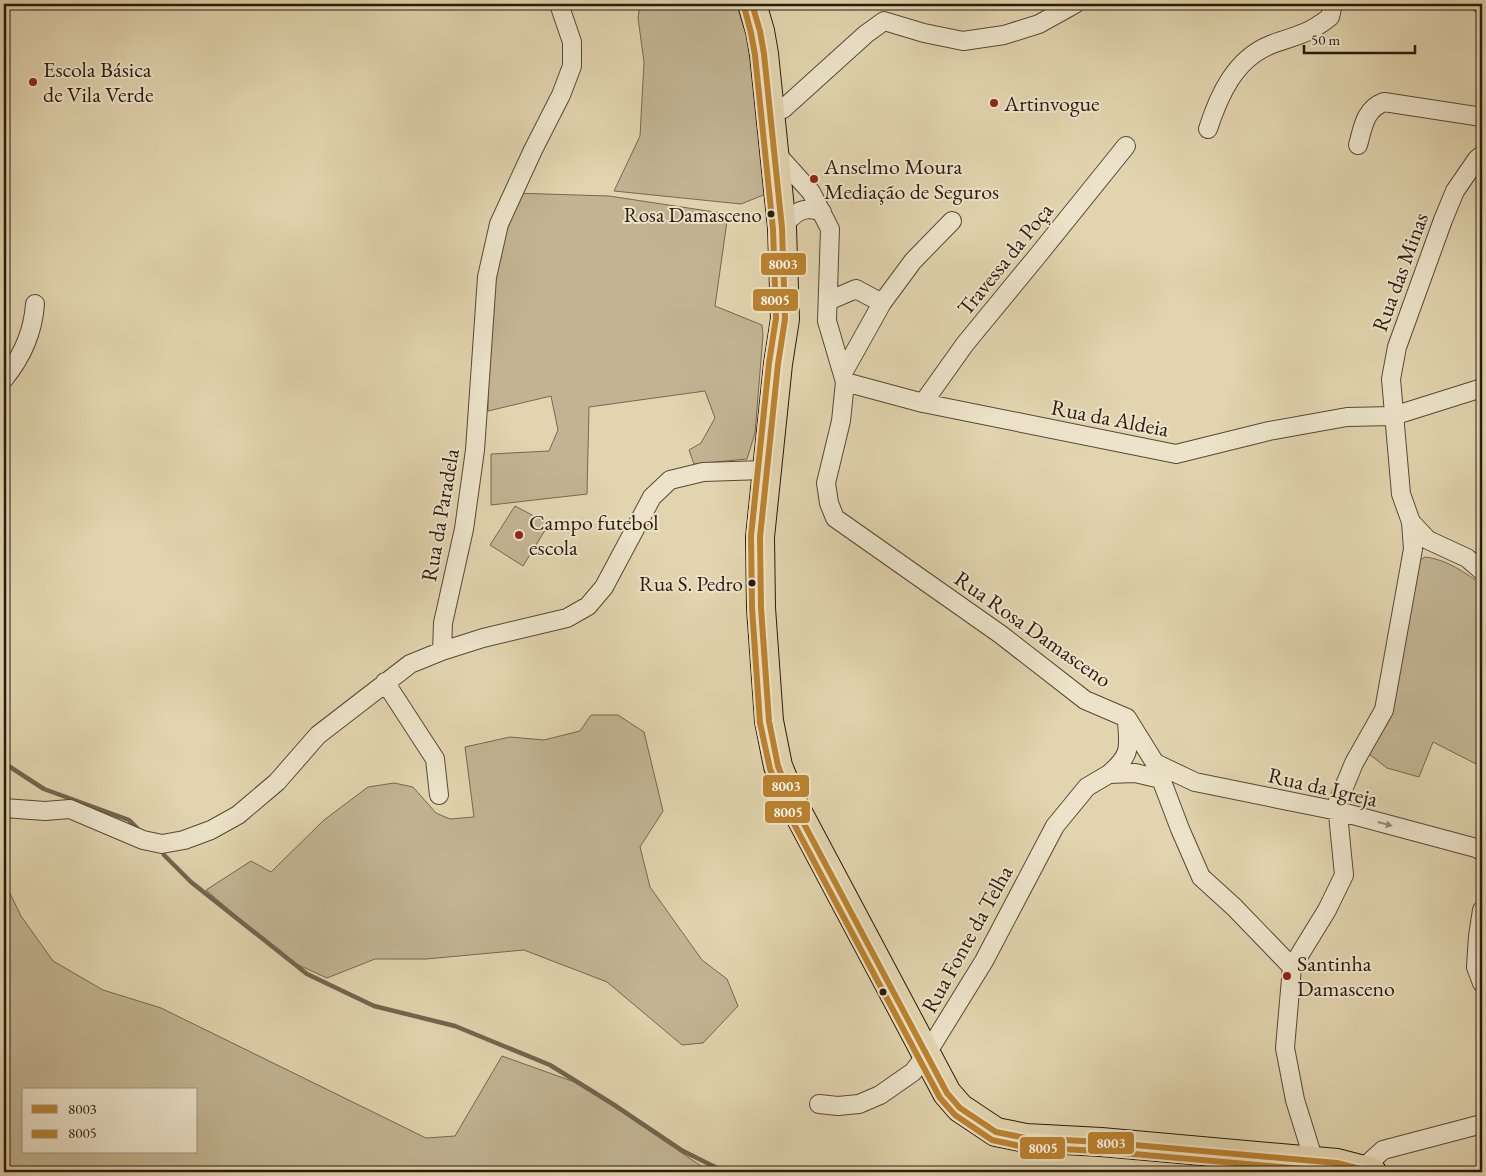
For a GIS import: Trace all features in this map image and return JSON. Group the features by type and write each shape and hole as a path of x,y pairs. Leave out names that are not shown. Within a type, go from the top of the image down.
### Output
{"main road":[{"path":"752,4 760,31 782,228 786,319 778,364 760,536 761,608 769,721 778,766 794,805 947,1093 960,1108 996,1132 1026,1138 1101,1142 1337,1163 1367,1170"}],"street":[{"name":"Rua da Paradela","path":"442,651 443,623 464,529 475,450 486,277 499,224 532,150 561,95 572,66 572,42 559,4"},
{"path":"769,115 783,109 866,34 884,21 924,33 964,41 1004,36 1038,24 1075,4"},
{"path":"1208,129 1218,100 1231,77 1248,58 1268,45 1313,29 1330,17 1333,4"},
{"path":"1358,145 1368,113 1375,106 1384,102 1482,117"},
{"name":"Travessa da Poça","path":"923,403 965,344 1126,146"},
{"name":"Rua Rosa Damasceno","path":"772,149 811,192 830,229 827,321 844,377 841,421 826,483 829,503 834,518 1000,634 1085,700 1127,718"},
{"name":"Rua das Minas","path":"1411,522 1401,494 1393,416 1391,379 1397,347 1455,191 1482,154"},
{"path":"782,228 792,215 806,208 822,212"},
{"path":"844,377 882,303 913,261 952,221"},
{"path":"828,302 856,289 882,303"},
{"path":"4,379 25,347 34,319 35,304"},
{"name":"Rua da Aldeia","path":"844,377 923,403 1176,454 1269,431 1347,417 1393,416 1482,388"},
{"path":"4,808 45,811 70,809 143,840 162,844 184,840 210,830 238,815 277,782 318,735 410,664 442,651 483,638 567,618 588,606 604,586 652,497 670,480 703,472 766,470"},
{"path":"1411,522 1428,540 1467,558 1482,571"},
{"path":"1314,1161 1295,1100 1285,1048 1292,967 1327,910 1344,875 1337,804 1354,763 1384,710 1413,549 1411,522"},
{"path":"386,682 435,759 439,795"},
{"path":"1127,718 1158,771 1201,877 1234,907 1292,967"},
{"name":"Rua Fonte da Telha","path":"819,1104 838,1106 859,1104 880,1095 913,1072 926,1055 984,961 1055,826 1087,787 1109,774 1121,763 1129,748 1127,718"},
{"name":"Rua Fonte da Telha","path":"1109,774 1158,771"},
{"name":"Rua da Igreja","path":"1158,771 1195,782 1338,812 1482,851"},
{"path":"1482,910 1476,967 1482,984"},
{"path":"1367,1170 1382,1150 1482,1124"}],"shaded area":[{"path":"640,4 738,4 745,16 766,194 741,204 614,191 640,136 644,62 638,18"},
{"path":"513,193 609,196 728,214 715,306 762,325 763,335 755,433 747,459 694,464 689,450 701,443 715,418 705,391 589,407 587,494 491,505 491,454 549,451 558,430 551,396 488,411 487,277"},
{"name":"Campo futebol escola","path":"515,506 549,524 523,566 490,545"},
{"path":"1425,557 1448,564 1482,585 1482,767 1433,742 1419,777 1387,768 1369,754 1389,721 1420,560"},
{"path":"591,715 618,715 644,732 663,811 640,847 650,887 702,960 727,979 738,1006 703,1043 682,1045 607,982 524,950 426,959 375,959 327,978 292,962 206,890 251,861 271,872 324,820 368,787 394,783 413,787 436,813 450,819 474,817 465,747 510,737 544,740 580,731"},
{"path":"4,881 21,916 53,961 103,990 161,1008 426,1138 455,1136 502,1056 580,1084 710,1172 4,1172"}],"waterway":[{"path":"4,763 44,789 129,820 138,829"},
{"path":"164,855 191,882 307,974 374,1006 455,1026 550,1065 683,1151 725,1172"}],"transit line":[{"name":"8003","path":"752,4 764,54 782,228 785,319 778,364 760,537 761,608 769,721 778,766 794,805 947,1093 960,1108 996,1132 1026,1138 1101,1142 1337,1163 1372,1172"},
{"name":"8005","path":"744,6 755,55 773,229 776,318 769,363 751,536 752,608 760,723 770,769 786,809 940,1098 955,1115 992,1140 1024,1147 1100,1151 1338,1172"}],"place":[{"name":"Escola Básica de Vila Verde","path":"33,82"},
{"name":"Artinvogue","path":"994,103"},
{"name":"Anselmo Moura Mediação de Seguros","path":"814,179"},
{"name":"Rosa Damasceno","path":"771,214"},
{"name":"Campo futebol escola","path":"519,535"},
{"name":"Rua S. Pedro","path":"752,583"},
{"name":"Santinha Damasceno","path":"1287,976"}]}
